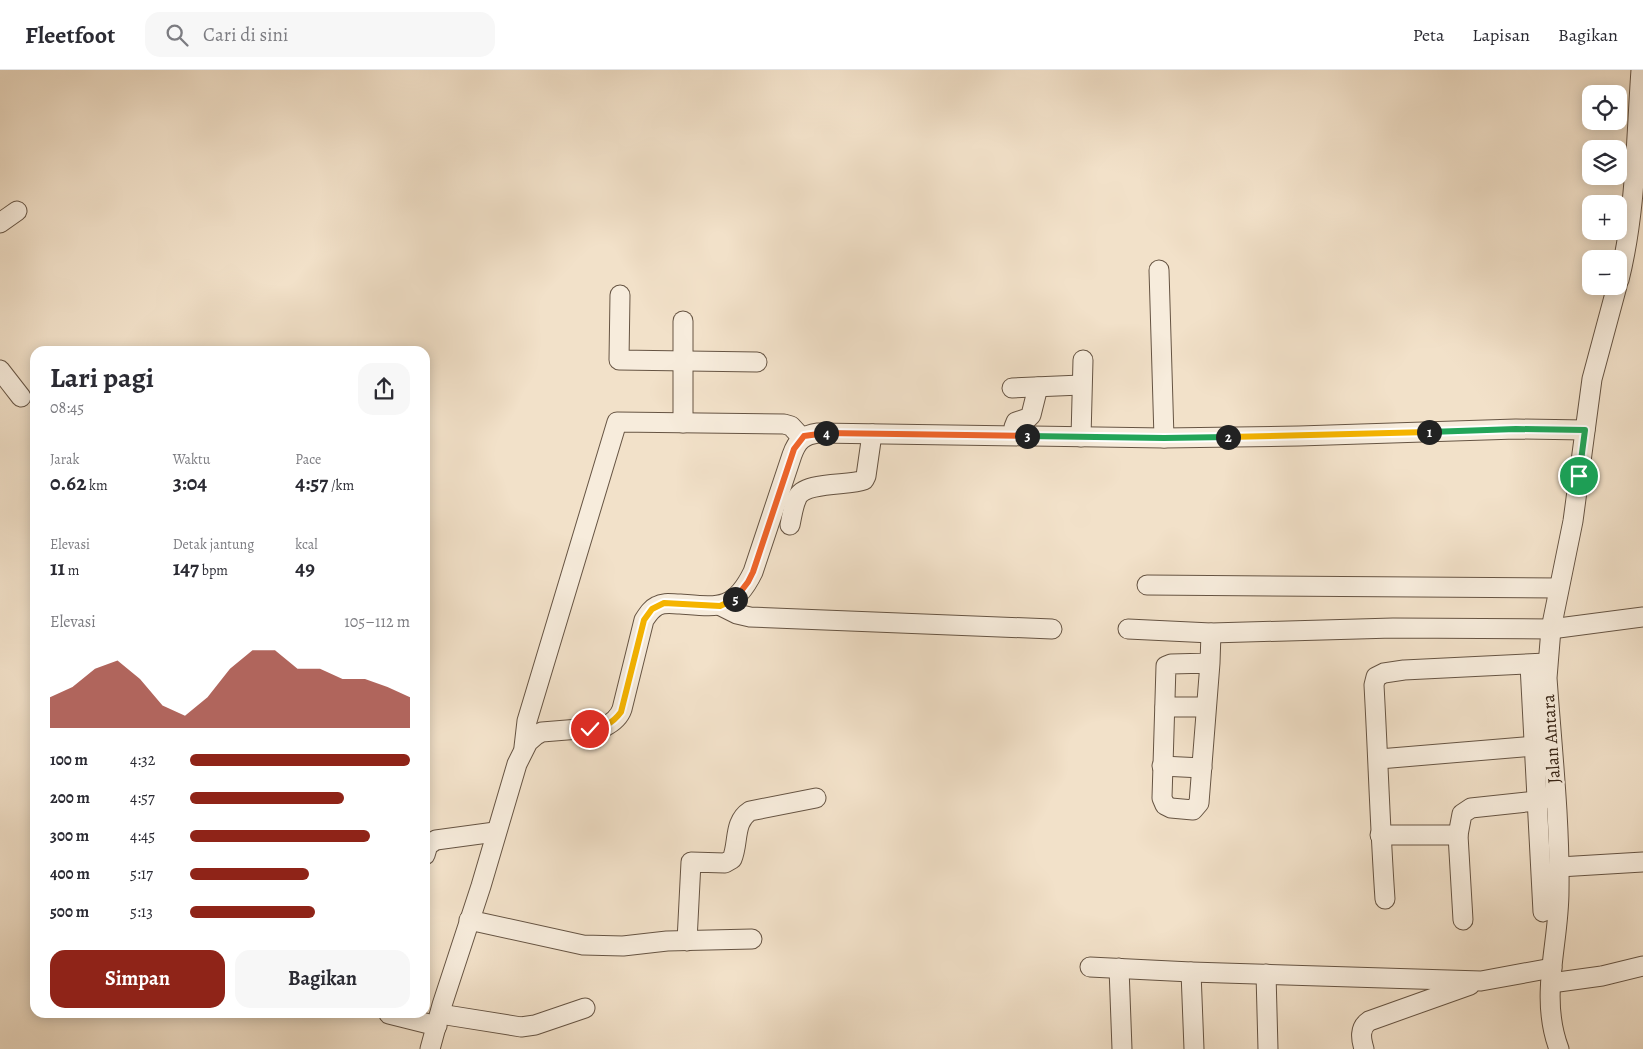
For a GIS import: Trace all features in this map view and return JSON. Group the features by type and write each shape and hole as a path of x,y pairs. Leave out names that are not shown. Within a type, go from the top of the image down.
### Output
{"street":[{"path":"1625,250 1633,185 1641,70"},
{"path":"0,223 17,211"},
{"path":"1159,270 1164,438"},
{"path":"620,295 619,360 757,362"},
{"name":"Jalan Antara","path":"1559,1049 1552,1027 1549,1008 1560,893 1559,867 1547,678 1538,664 1551,629 1573,521 1592,379 1615,295"},
{"path":"683,321 683,423"},
{"path":"1081,437 1083,360"},
{"path":"0,370 21,397"},
{"path":"1012,388 1082,385"},
{"path":"1014,435 1016,422 1030,416 1038,387"},
{"path":"430,1049 517,764 524,747 527,721 617,422 784,424 791,426 802,438"},
{"path":"720,606 735,600 748,582 797,444 802,438 818,433 1164,438 1516,429 1585,430"},
{"path":"790,525 800,492 823,486 864,480 872,434"},
{"path":"1147,585 1558,588"},
{"path":"524,747 536,735 542,732 604,727 611,724 617,718 622,709 644,620 652,609 664,603 720,606 737,614 750,617 1052,628"},
{"path":"1128,629 1211,633 1394,628 1551,629 1643,617"},
{"path":"1210,663 1166,666 1162,803 1171,808 1193,810 1199,803 1210,663 1211,633"},
{"path":"1385,899 1380,835 1374,685 1376,677 1404,670 1538,664 1534,746 1542,912"},
{"path":"1165,708 1206,707"},
{"path":"1378,759 1534,746"},
{"path":"1162,766 1202,768"},
{"path":"1463,920 1458,835 1462,814 1471,808 1536,801 1555,796"},
{"path":"688,941 690,871 692,862 725,863 732,859 740,824 745,814 750,811 816,798"},
{"path":"430,843 436,840 496,832"},
{"path":"1380,835 1458,835"},
{"path":"1559,867 1643,862"},
{"path":"469,920 583,945 623,946 667,941 752,939"},
{"path":"1090,967 1480,981 1551,976 1602,976 1643,966"},
{"path":"1119,968 1122,1049"},
{"path":"1191,972 1194,1049"},
{"path":"1266,974 1268,1049"},
{"path":"1364,1049 1362,1031 1363,1026 1368,1021 1480,981"},
{"path":"422,1018 521,1028 585,1008"}],"route":[{"path":"590,729 611,724 621,712 644,620 652,609 664,603 720,606 735,600 753,572 794,449 804,436 810,434 1164,438 1516,429 1585,430 1579,476"}]}
